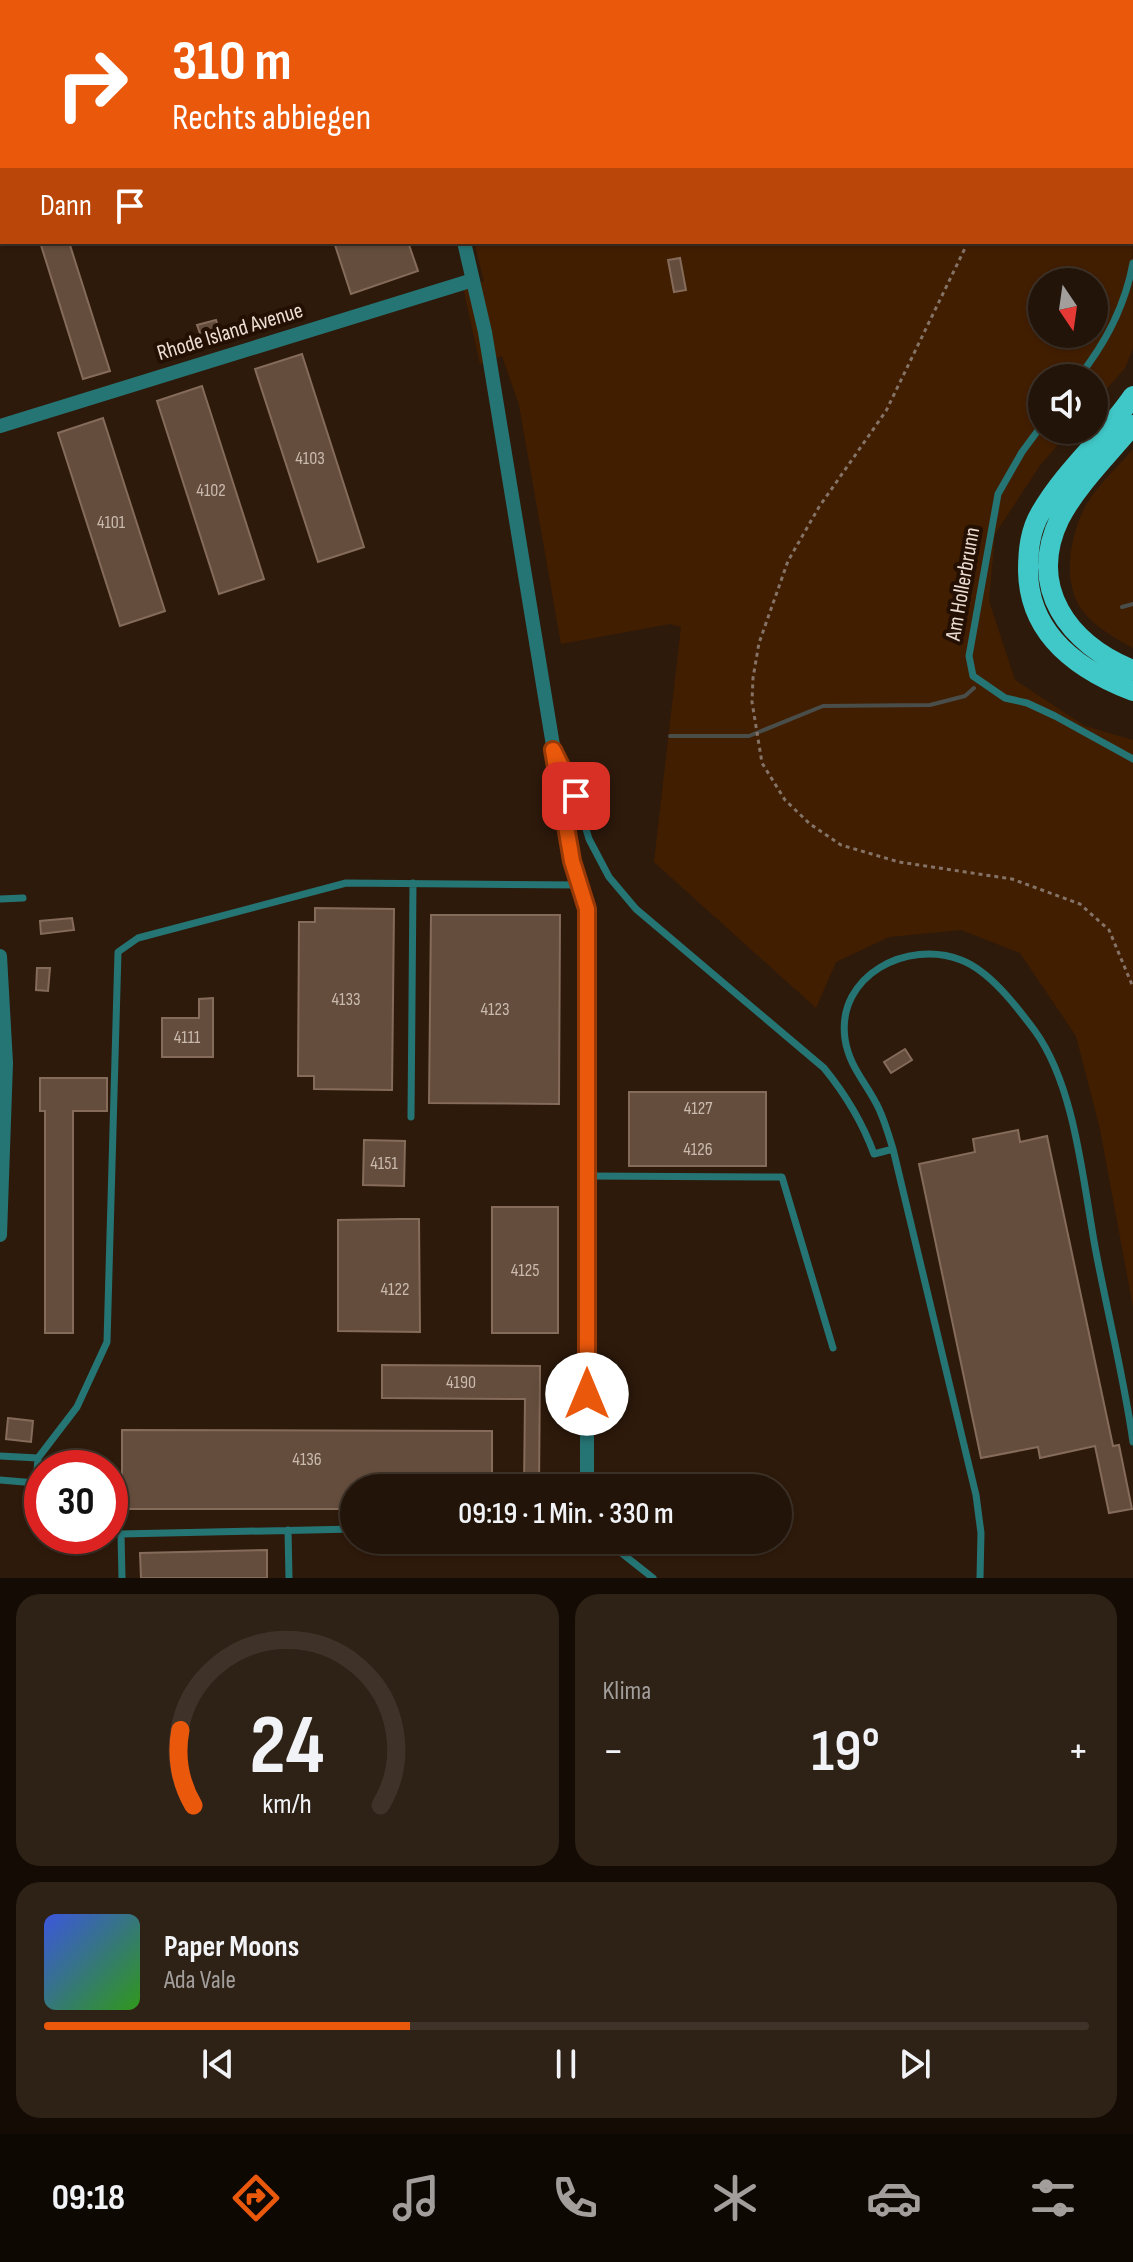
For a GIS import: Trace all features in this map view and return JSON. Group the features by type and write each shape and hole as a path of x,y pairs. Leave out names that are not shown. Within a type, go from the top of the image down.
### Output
{"main road":[{"path":"1133,396 1058,486 1039,515 1028,548 1028,589 1042,626 1055,645 1075,662 1133,691"},
{"path":"1133,425 1086,481 1061,518 1049,551 1049,585 1061,617 1089,646 1133,670"}],"street":[{"path":"464,244 488,347 572,861 587,909 587,1474"},
{"name":"Rhode Island Avenue","path":"0,426 473,280"},
{"path":"0,956 6,1063 0,1235"}],"lane":[{"path":"1088,364 1110,333 1126,297 1133,263"},
{"name":"Am Hollerbrunn","path":"1028,444 998,494 969,656 973,676 1005,698 1027,703 1055,716 1133,759"},
{"path":"553,750 576,796 589,839 609,877 636,909 824,1068 848,1098 863,1124 874,1154 893,1149"},
{"path":"44,1450 77,1407 107,1342 118,952 138,938 346,883 580,885"},
{"path":"411,1117 413,883"},
{"path":"0,899 23,898"},
{"path":"980,1578 981,1533 976,1495 893,1149 878,1108 853,1067 845,1038 846,1013 853,993 868,976 888,961 940,953 965,961 992,982 1036,1033 1057,1073 1072,1127 1133,1442"},
{"path":"587,1176 782,1177 833,1348"},
{"path":"0,1456 24,1457"},
{"path":"0,1480 24,1482"},
{"path":"128,1534 340,1529"},
{"path":"288,1530 289,1578"},
{"path":"121,1554 122,1578"},
{"path":"623,1554 653,1578"}],"path":[{"path":"967,244 886,411 819,507 788,561 759,643 753,678 752,702 762,763 785,800 810,824 841,845 899,862 1012,879 1080,904 1109,930 1133,987"}],"shaded area":[{"path":"475,244 1133,244 1133,348 1125,368 1108,387 1108,364 1028,364 1028,444 1059,444 1041,464 995,534 989,601 1015,680 1085,726 1133,740 1133,1307 1100,1129 1076,1036 1020,953 961,930 889,937 836,962 816,1008 654,862 681,627 670,624 561,644 519,405 502,356 480,364 463,287 484,281"},
{"path":"1133,449 1133,648 1084,613 1071,584 1070,559 1075,534 1087,503"}],"building":[{"path":"41,244 70,244 110,371 83,379"},
{"path":"335,244 409,244 418,271 351,294"},
{"path":"680,258 686,290 674,292 668,260"},
{"path":"216,320 221,337 203,342 197,325"},
{"path":"302,354 364,547 318,562 255,369"},
{"path":"202,386 264,579 219,594 157,401"},
{"path":"103,418 165,611 120,626 58,433"},
{"path":"315,908 394,909 392,1090 314,1089 314,1076 298,1076 299,922 315,922"},
{"path":"431,915 560,915 559,1104 429,1103"},
{"path":"72,918 74,930 41,934 40,921"},
{"path":"37,968 50,968 48,991 36,990"},
{"path":"213,998 213,1057 162,1057 162,1018 199,1018 199,999"},
{"path":"905,1049 912,1060 891,1073 884,1062"},
{"path":"40,1078 107,1078 107,1111 73,1111 73,1333 45,1333 45,1111 40,1111"},
{"path":"629,1092 766,1092 766,1166 629,1166"},
{"path":"1018,1130 1020,1142 1047,1136 1113,1446 1119,1445 1132,1509 1109,1513 1095,1446 1040,1458 1038,1447 981,1458 919,1164 975,1152 973,1139"},
{"path":"364,1140 405,1141 404,1186 363,1185"},
{"path":"492,1207 558,1207 558,1333 492,1333"},
{"path":"419,1219 420,1332 338,1331 338,1220"},
{"path":"382,1365 540,1366 539,1474 524,1474 525,1399 382,1398"},
{"path":"8,1418 33,1421 31,1442 6,1439"},
{"path":"122,1430 492,1431 492,1474 340,1474 340,1509 128,1509 128,1450 122,1450"},
{"path":"267,1550 267,1578 141,1578 140,1553"}],"waterway":[{"path":"1122,607 1133,604"},
{"path":"670,736 749,736 823,706 930,705 965,696 974,688"}],"route":[{"path":"576,796 553,750 572,861 587,909 587,1394"}]}
